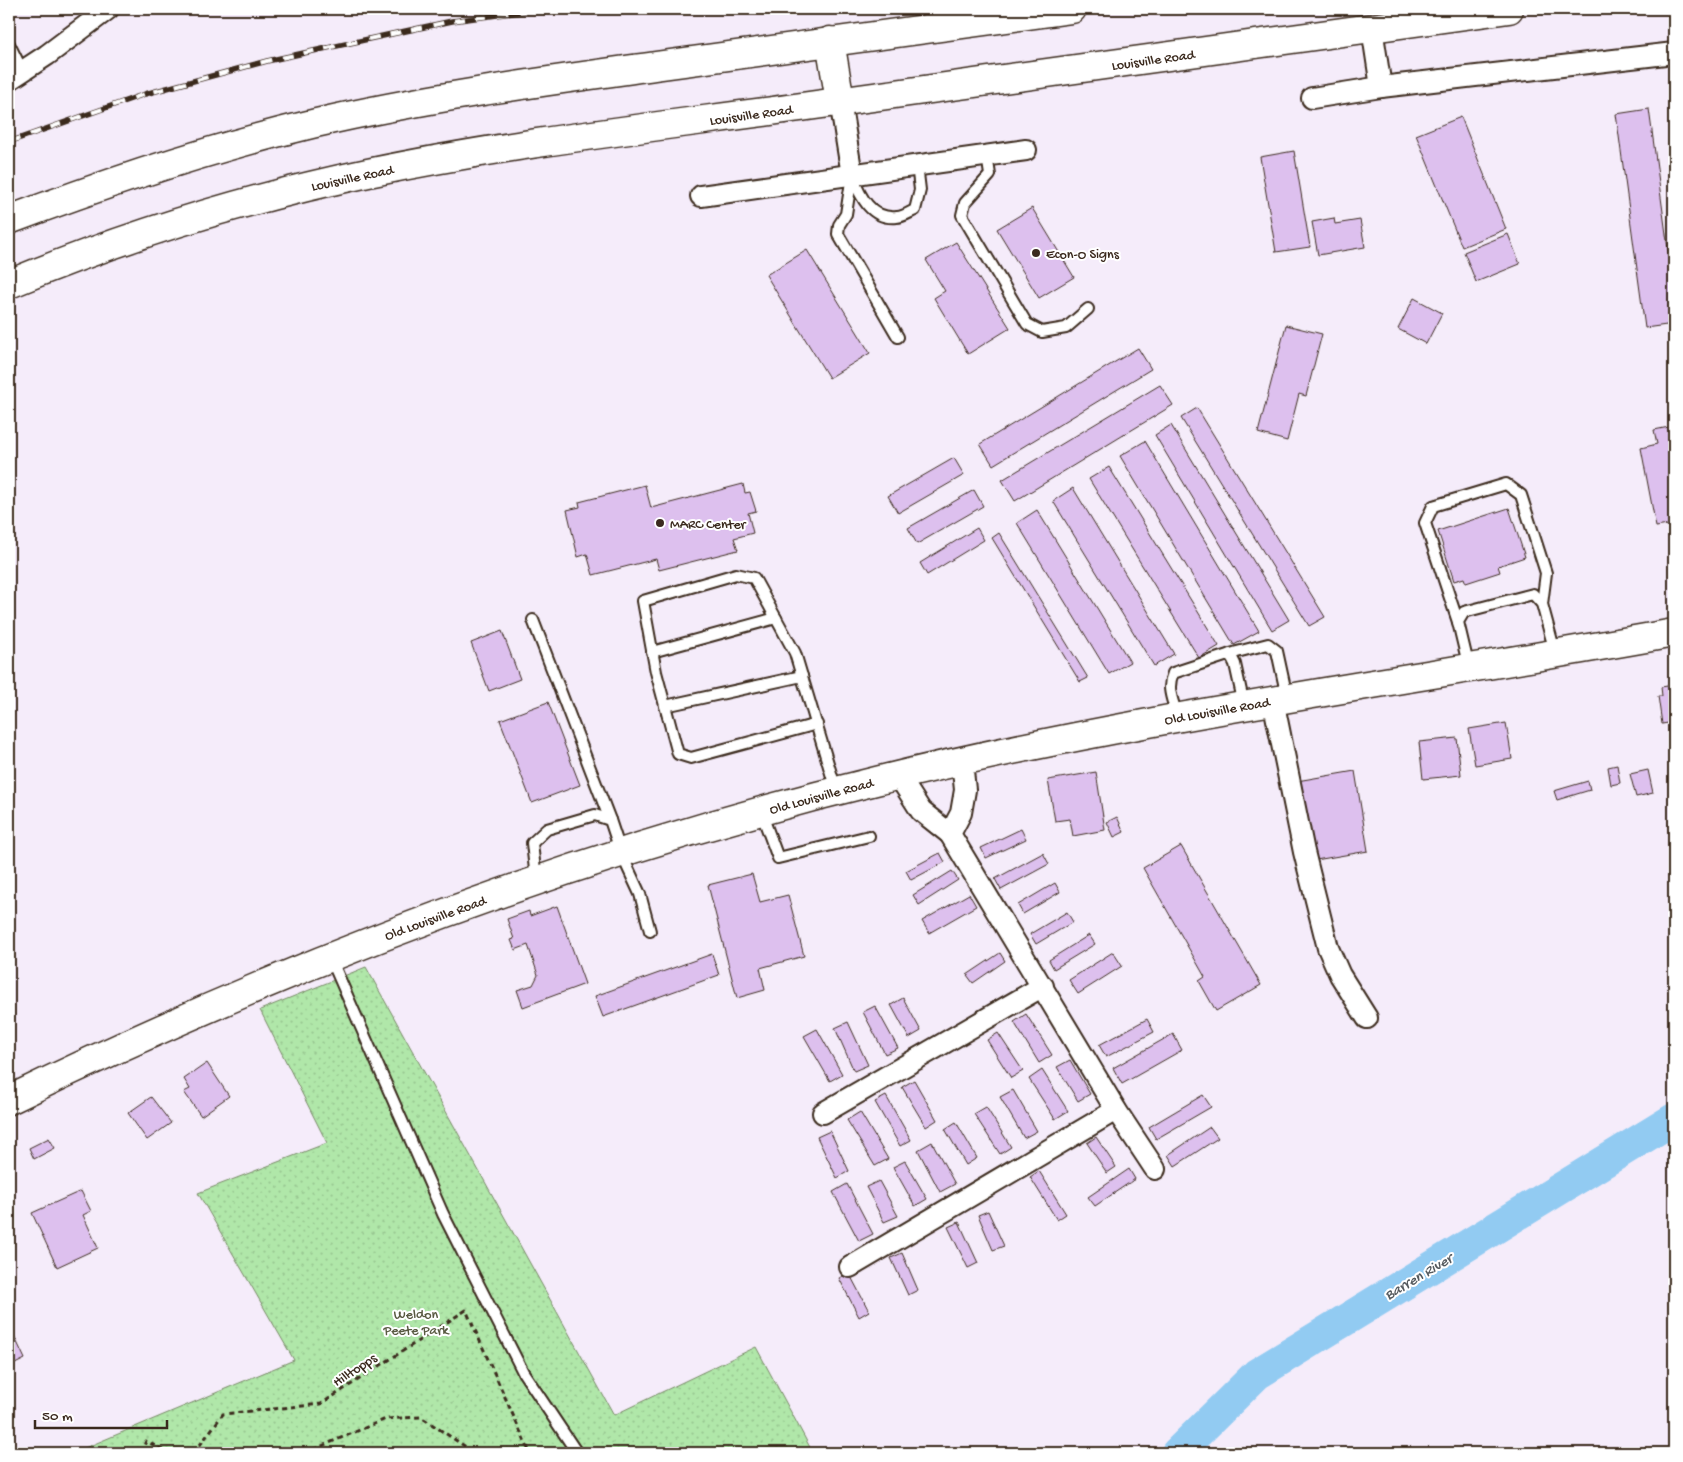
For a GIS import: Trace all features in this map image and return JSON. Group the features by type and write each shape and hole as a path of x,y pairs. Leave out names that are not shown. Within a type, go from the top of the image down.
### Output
{"main road":[{"path":"9,220 117,181 249,140 373,111 517,85 1072,9"},
{"name":"Louisville Road","path":"9,284 102,248 196,217 368,173 465,155 529,144 840,102 1371,18 1509,9"},
{"path":"830,41 840,102"},
{"name":"Old Louisville Road","path":"9,1100 200,1010 407,927 537,880 761,811 898,776 1087,734 1244,705 1674,633"}],"street":[{"path":"16,76 108,9"},
{"path":"1371,18 1381,87"},
{"path":"1312,98 1381,87 1674,53"},
{"path":"840,102 852,175"},
{"path":"701,196 1026,150"},
{"path":"1280,699 1304,852 1328,948 1340,975 1367,1018"},
{"path":"950,834 961,813 964,798 962,761"},
{"path":"898,776 921,812 950,834 1116,1110 1155,1169"},
{"path":"823,1113 1043,986"},
{"path":"850,1267 1116,1110"}],"lane":[{"path":"9,44 16,76"},
{"path":"986,155 990,175 965,203 962,215 1027,324 1042,332 1066,328 1088,309"},
{"path":"852,175 860,196 877,214 898,217 915,210 920,190 916,166"},
{"path":"852,175 846,214 839,225 838,234 898,337"},
{"path":"1469,668 1458,622 1425,523 1432,506 1506,484 1521,495 1546,573 1542,604 1555,653"},
{"path":"817,724 691,758 678,754 656,672 642,601 736,574 754,578 796,653 802,676 817,724 836,791"},
{"path":"1458,622 1464,612 1534,594 1542,604"},
{"path":"652,652 776,618"},
{"path":"533,620 622,853 640,894 650,931"},
{"path":"1178,717 1170,692 1169,682 1173,673 1230,654 1268,644 1277,651 1280,699"},
{"path":"1230,654 1235,664 1244,705"},
{"path":"666,706 802,676"},
{"path":"761,811 778,858 869,836"},
{"path":"537,880 532,843 547,830 595,815 610,820"},
{"path":"330,958 443,1214 523,1372 577,1453"}],"path":[{"name":"Hilltopps","path":"194,1453 224,1414 321,1404 466,1310 530,1453"},
{"path":"306,1453 386,1419 421,1417 475,1453"},
{"path":"141,1453 146,1441 168,1453"}],"green space":[{"name":"Weldon Peete Park","path":"366,967 614,1415 756,1347 813,1453 73,1453 294,1360 198,1193 327,1143 260,1010"}],"building":[{"path":"1649,109 1674,293 1674,324 1645,328 1616,114"},
{"path":"1461,117 1506,229 1462,247 1416,135"},
{"path":"1294,151 1310,247 1276,252 1260,157"},
{"name":"Econ-O Signs","path":"1032,208 1074,277 1039,298 997,229"},
{"path":"1334,218 1335,224 1360,220 1365,247 1318,255 1312,222"},
{"path":"1508,234 1520,264 1476,282 1464,252"},
{"path":"956,242 1010,328 968,354 934,298 945,291 926,260"},
{"path":"807,250 870,353 829,378 766,275"},
{"path":"1414,298 1442,313 1426,344 1398,329"},
{"path":"1286,325 1322,334 1306,396 1299,394 1287,441 1258,433"},
{"path":"1138,348 1151,369 993,465 980,444"},
{"path":"1160,385 1173,405 1015,501 1002,480"},
{"path":"1197,408 1325,617 1309,626 1181,418"},
{"path":"1171,425 1289,620 1272,630 1155,435"},
{"path":"1674,426 1674,524 1656,527 1641,448 1657,444 1654,430"},
{"path":"1145,441 1259,631 1234,645 1120,456"},
{"path":"954,458 964,475 898,513 888,496"},
{"path":"1109,467 1219,646 1199,658 1089,479"},
{"name":"MARC Center","path":"743,484 745,493 750,492 756,511 748,513 753,533 734,538 738,550 659,570 656,559 593,575 587,554 578,557 567,510 580,507 579,502 645,485 651,508"},
{"path":"1073,488 1174,654 1154,666 1053,501"},
{"path":"974,490 983,506 917,544 908,528"},
{"path":"1509,508 1525,557 1498,566 1500,572 1466,583 1464,578 1454,581 1438,531"},
{"path":"1037,510 1130,662 1109,674 1017,523"},
{"path":"977,528 984,540 927,575 920,563"},
{"path":"999,533 1088,678 1080,682 992,538"},
{"path":"502,631 520,679 489,691 471,643"},
{"path":"1674,685 1674,722 1662,724 1658,696 1662,696 1661,687"},
{"path":"548,702 580,785 532,803 500,720"},
{"path":"1506,723 1512,759 1475,765 1469,729"},
{"path":"1457,738 1461,775 1423,779 1419,742"},
{"path":"1617,765 1620,783 1611,785 1608,767"},
{"path":"1648,770 1653,793 1636,797 1630,774"},
{"path":"1355,771 1368,851 1310,861 1297,781"},
{"path":"1096,772 1105,830 1073,836 1070,819 1055,821 1048,780"},
{"path":"1588,781 1590,790 1557,800 1554,791"},
{"path":"1117,817 1124,832 1114,837 1107,822"},
{"path":"1021,829 1026,839 986,858 981,848"},
{"path":"1181,846 1261,985 1216,1011 1199,981 1205,977 1143,868"},
{"path":"940,853 945,862 911,880 906,871"},
{"path":"1043,853 1049,864 1001,890 995,879"},
{"path":"952,871 958,880 919,905 913,895"},
{"path":"752,874 760,902 788,895 804,956 760,968 765,990 737,998 708,885"},
{"path":"1055,883 1060,892 1023,914 1018,905"},
{"path":"969,894 976,906 929,933 922,921"},
{"path":"557,906 585,984 523,1007 517,990 533,985 538,975 528,945 515,950 511,940 514,939 507,919 529,911 530,916"},
{"path":"1067,912 1073,922 1036,944 1030,934"},
{"path":"1089,935 1095,944 1054,969 1049,960"},
{"path":"1113,952 1122,966 1078,994 1069,980"},
{"path":"1000,953 1005,961 973,983 967,975"},
{"path":"712,954 719,975 603,1017 595,996"},
{"path":"903,998 921,1031 909,1038 891,1005"},
{"path":"875,1006 898,1048 885,1054 863,1012"},
{"path":"1026,1014 1052,1055 1039,1063 1014,1022"},
{"path":"1147,1019 1154,1032 1106,1057 1099,1045"},
{"path":"848,1022 868,1065 854,1071 835,1028"},
{"path":"817,1029 842,1074 830,1081 804,1036"},
{"path":"998,1033 1023,1071 1011,1078 987,1040"},
{"path":"1173,1034 1182,1050 1122,1084 1113,1068"},
{"path":"1070,1060 1090,1094 1078,1101 1057,1067"},
{"path":"207,1063 229,1096 201,1116 184,1092 190,1089 184,1079"},
{"path":"1042,1070 1068,1111 1055,1119 1029,1079"},
{"path":"914,1080 937,1120 926,1127 902,1087"},
{"path":"1013,1090 1037,1131 1024,1138 1000,1097"},
{"path":"1203,1095 1211,1107 1156,1139 1149,1127"},
{"path":"886,1096 911,1140 900,1146 875,1102"},
{"path":"151,1097 171,1123 147,1140 128,1113"},
{"path":"986,1107 1011,1147 1000,1154 974,1114"},
{"path":"860,1112 888,1159 875,1166 847,1120"},
{"path":"956,1122 977,1158 966,1165 945,1129"},
{"path":"1210,1127 1218,1138 1175,1166 1168,1155"},
{"path":"830,1131 849,1171 837,1178 817,1137"},
{"path":"1096,1137 1116,1167 1107,1173 1087,1143"},
{"path":"49,1138 55,1148 34,1159 29,1148"},
{"path":"932,1142 955,1184 940,1192 918,1150"},
{"path":"905,1161 927,1199 915,1206 893,1167"},
{"path":"1129,1169 1135,1179 1095,1206 1088,1197"},
{"path":"1039,1171 1066,1214 1057,1220 1030,1177"},
{"path":"879,1181 898,1216 884,1222 866,1187"},
{"path":"847,1184 873,1234 859,1241 833,1192"},
{"path":"81,1191 91,1211 83,1215 98,1248 57,1267 32,1213"},
{"path":"988,1211 1004,1246 993,1250 978,1215"},
{"path":"959,1222 978,1263 968,1268 948,1227"},
{"path":"902,1253 918,1290 908,1295 891,1258"},
{"path":"849,1273 869,1311 859,1317 839,1278"},
{"path":"9,1325 25,1359 9,1367"}],"waterway":[{"name":"Barren River","path":"1177,1453 1257,1374 1674,1119"}],"railway":[{"path":"9,142 145,94 267,61 452,21 543,9"}],"place":[{"name":"Econ-O Signs","path":"1036,253"},
{"name":"MARC Center","path":"660,523"}]}
